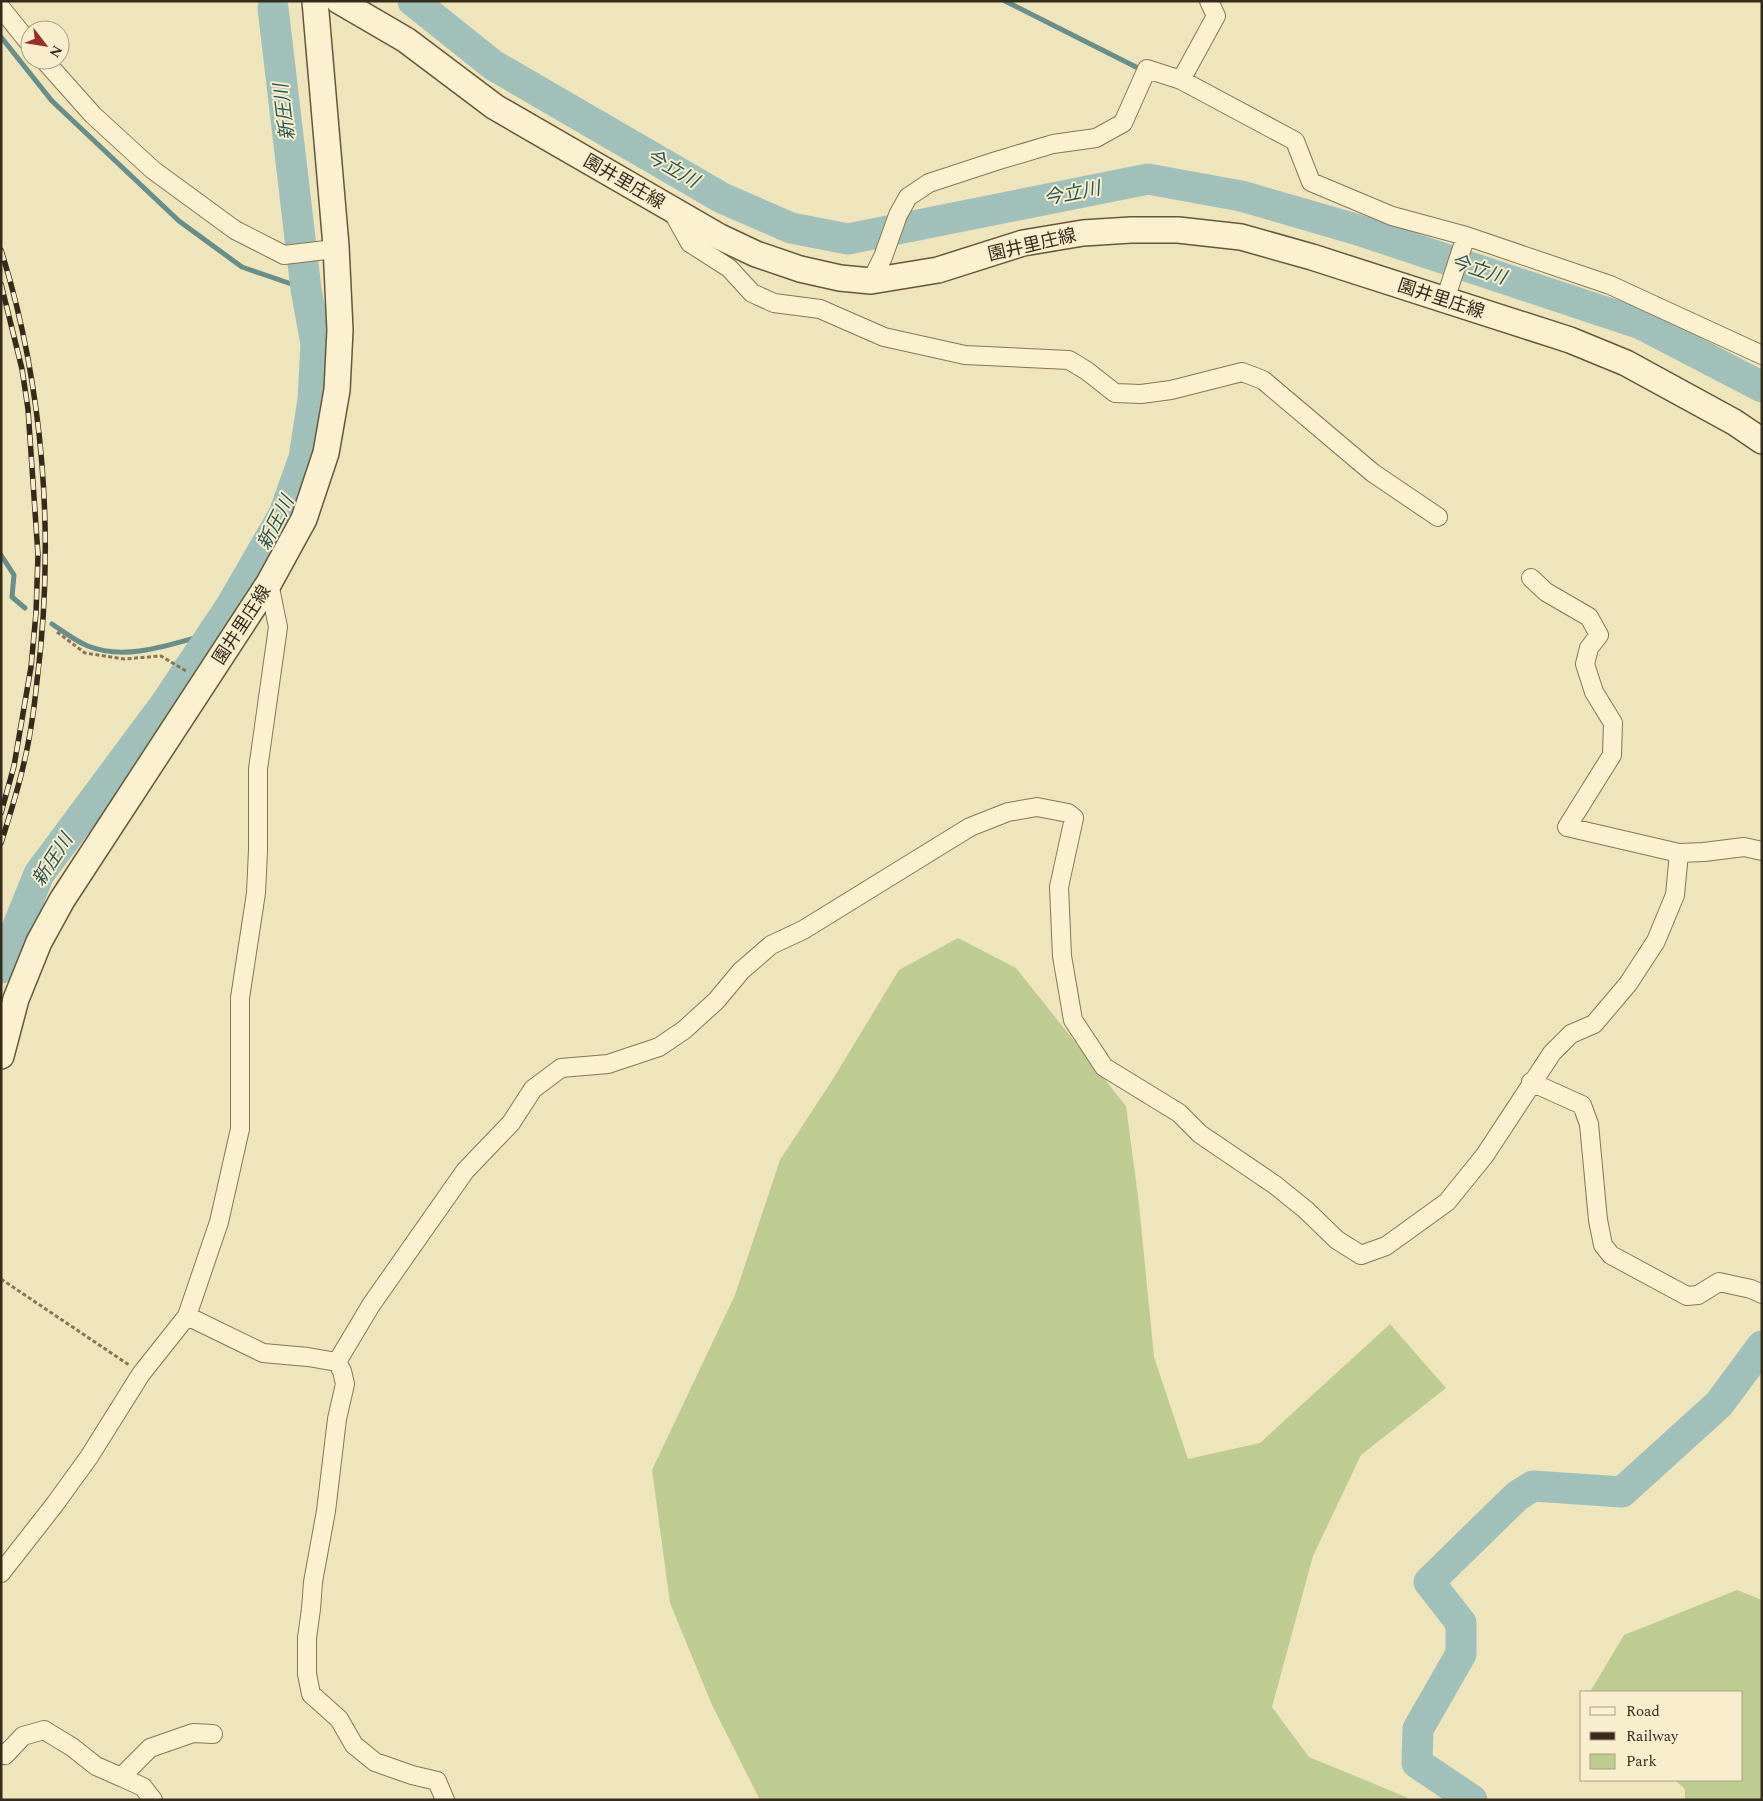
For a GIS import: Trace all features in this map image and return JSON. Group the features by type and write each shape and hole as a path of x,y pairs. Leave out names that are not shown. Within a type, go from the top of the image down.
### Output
{"main road":[{"name":"園井里庄線","path":"1,1056 16,999 40,942 62,900 269,583 304,519 326,453 337,390 340,339 331,248 315,1"},
{"name":"園井里庄線","path":"339,1 406,40 495,107 720,237 756,254 800,269 840,278 871,281 938,270 1024,243 1082,233 1178,230 1241,237 1447,292 1570,340 1626,363 1734,422 1762,441"}],"street":[{"path":"1181,80 1216,16 1209,1"},
{"path":"1,8 20,32"},
{"path":"871,281 883,257 898,215 908,197 929,183 1053,144 1096,138 1123,123 1147,69 1181,80 1295,141 1312,182 1392,216 1610,286 1762,355"},
{"path":"53,70 93,115 153,170 235,230 284,255 331,248"},
{"path":"671,209 690,242 729,268 752,293 774,303 820,309 884,337 965,355 1069,360 1087,371 1115,394 1141,394 1171,390 1242,372 1263,380 1373,473 1438,517"},
{"path":"1447,292 1465,240"},
{"path":"1531,578 1546,592 1589,617 1599,635 1589,648 1585,664 1594,692 1613,724 1612,755 1567,827 1679,853 1744,847 1762,850"},
{"path":"1,1573 55,1504 89,1457 142,1374 187,1316 219,1222 240,1129 240,998 256,893 258,769 278,627 269,583"},
{"path":"337,1362 371,1305 465,1171 511,1123 533,1089 561,1068 608,1064 658,1047 684,1030 716,1000 741,971 771,945 803,930 970,826 1008,812 1037,808 1068,813 1074,818 1059,887 1062,956 1073,1020 1104,1067 1179,1113 1200,1134 1275,1185 1306,1210 1337,1240 1361,1255 1386,1246 1447,1202 1485,1155 1531,1082 1552,1053 1571,1034 1594,1024 1628,984 1656,941 1675,895 1679,853"},
{"path":"1531,1082 1582,1105 1590,1124 1598,1220 1603,1245 1610,1255 1687,1296 1698,1295 1719,1282 1751,1289 1762,1294"},
{"path":"187,1316 263,1353 337,1362"},
{"path":"337,1362 345,1384 337,1419 326,1511 313,1582 306,1638 307,1674 311,1694 339,1719 354,1745 375,1762 412,1775 437,1781 445,1800"},
{"path":"1,1753 5,1755 24,1736 44,1730 72,1747 96,1766 143,1787 153,1800"},
{"path":"121,1777 150,1748 193,1733 213,1734"}],"path":[{"path":"57,632 86,653 124,659 161,656 179,667"},
{"path":"1,1279 142,1374"}],"green space":[{"path":"958,938 1016,968 1126,1106 1139,1204 1154,1357 1188,1459 1260,1443 1390,1324 1446,1388 1361,1455 1313,1556 1272,1707 1309,1757 1406,1797 1408,1800 760,1800 712,1705 670,1603 652,1470 735,1295 780,1160 833,1079 899,970"},
{"path":"1737,1590 1762,1600 1762,1800 1685,1800 1685,1789 1676,1781 1743,1781 1743,1691 1591,1691 1624,1635"}],"waterway":[{"name":"今立川","path":"413,1 493,65 722,198 791,228 848,239 1148,179 1241,196 1355,229 1641,324 1762,387"},
{"path":"1005,1 1140,69"},
{"name":"新圧川","path":"1,968 39,874 166,703 231,606 284,514 304,458 313,400 316,344 306,289 273,8"},
{"path":"1,37 52,101 179,221 242,267 306,289"},
{"path":"1,555 14,575 12,597 25,608"},
{"path":"52,624 88,646 118,652 134,652 167,646 213,633"},
{"path":"1472,1800 1417,1763 1418,1729 1461,1654 1461,1623 1429,1582 1517,1496 1533,1486 1622,1492 1719,1404 1762,1346"}],"railway":[{"path":"1,250 16,302 36,409 45,518 45,573 42,627 32,724 21,777 1,843"},
{"path":"1,284 22,369 28,409 38,555 36,613 31,667 14,766 1,813"}]}
